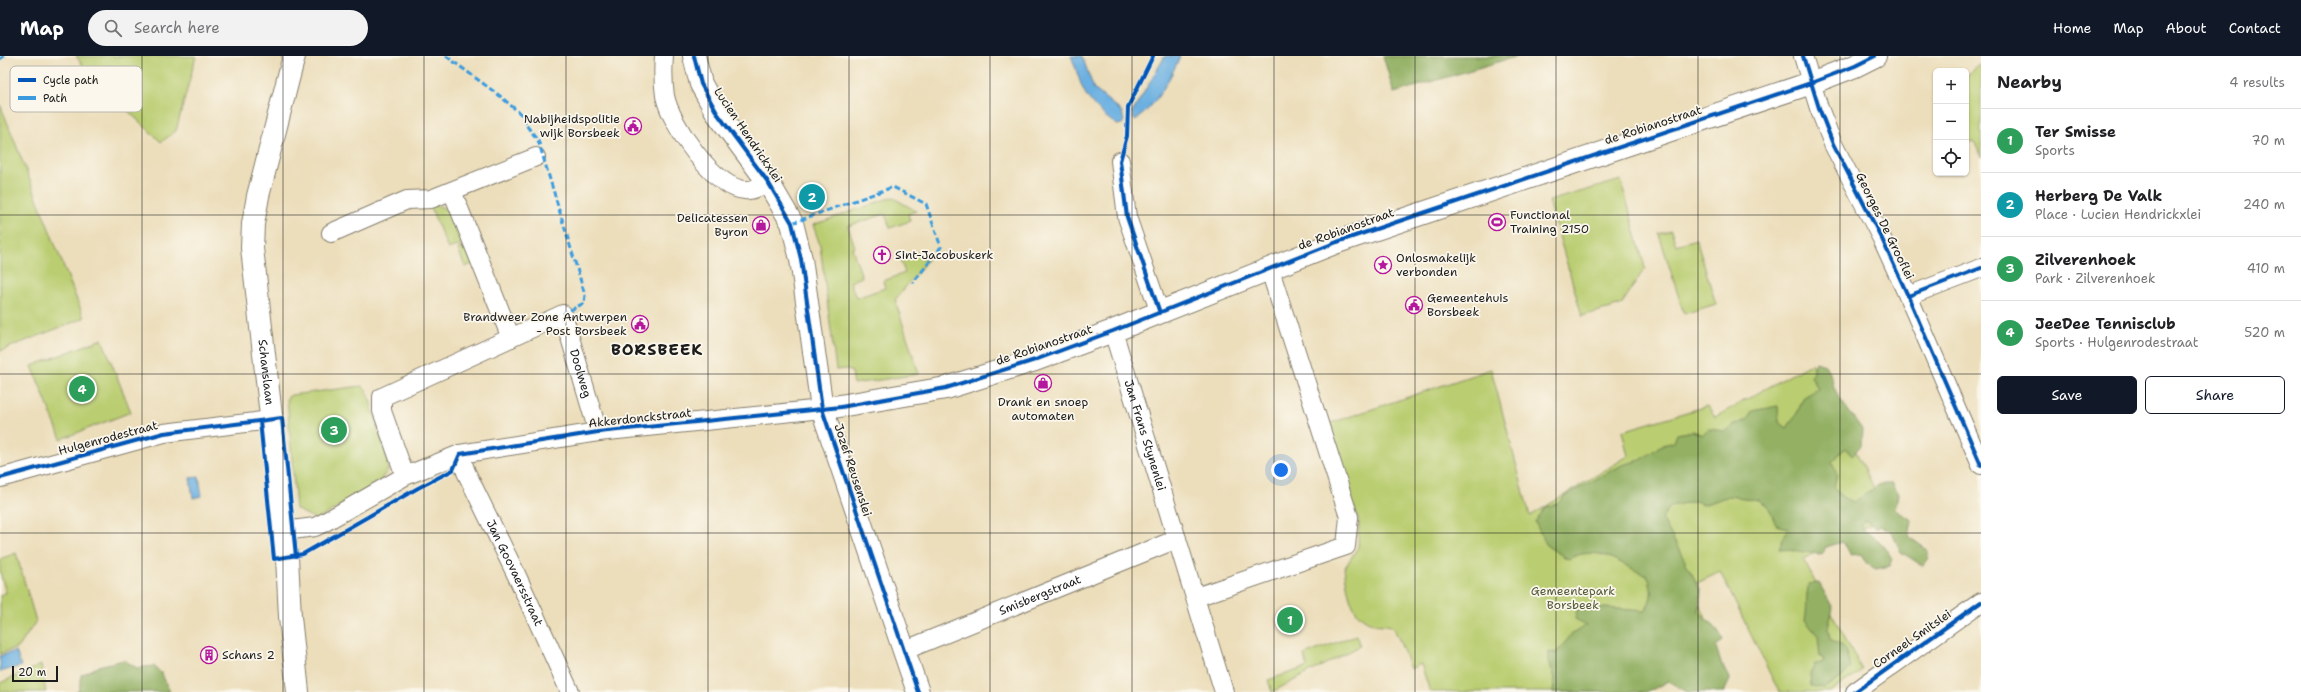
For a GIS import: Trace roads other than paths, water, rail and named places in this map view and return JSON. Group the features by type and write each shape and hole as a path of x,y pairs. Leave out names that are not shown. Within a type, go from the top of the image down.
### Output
{"street":[{"name":"Schanslaan","path":"294,56 258,196 252,231 252,248 284,531 290,617 298,692"},
{"name":"Lucien Hendrickxlei","path":"664,56 665,96 672,115 690,147 710,170 735,188 746,190 756,189 768,182"},
{"name":"Lucien Hendrickxlei","path":"694,56 701,84 717,112 768,182 792,223"},
{"name":"Georges De Grooflei","path":"1804,56 1811,83 1833,144 1882,239 1981,465"},
{"name":"de Robianostraat","path":"822,409 946,388 1035,360 1113,332 1337,242 1811,83 1855,66 1874,56"},
{"path":"331,233 407,200 431,199 536,157"},
{"path":"1120,161 1127,218 1160,313"},
{"path":"405,476 382,411 382,397 511,338 452,191"},
{"name":"Jozef Reusenslei","path":"792,223 801,259 822,409 918,692"},
{"path":"1908,296 1981,268"},
{"path":"1196,597 1346,546 1350,517 1270,270"},
{"name":"Doolweg","path":"511,338 563,314 598,432"},
{"name":"Jan Frans Stynenlei","path":"1113,332 1196,597 1224,692"},
{"name":"Akkerdonckstraat","path":"284,531 315,527 405,476 460,454 598,432 822,409"},
{"name":"Hulgenrodestraat","path":"0,478 164,433 271,420"},
{"name":"Jan Goovaersstraat","path":"460,454 466,472 516,574 570,692"},
{"name":"Smisbergstraat","path":"903,651 1177,539"},
{"name":"Corneel Smitslei","path":"1854,692 1981,602"}],"water":[{"path":"1071,56 1082,56 1094,89 1122,112 1124,121 1122,124 1117,125 1112,122 1089,99 1081,85"},
{"path":"1165,56 1180,56 1167,82 1155,101 1135,120 1132,113"},
{"path":"199,477 202,496 193,498 190,478"},
{"path":"16,651 21,666 0,672 0,656"}],"place":[{"name":"Nabijheidspolitie wijk Borsbeek","path":"633,126"},
{"name":"Herberg De Valk","path":"812,197"},
{"name":"Functional Training 2150","path":"1497,222"},
{"name":"Delicatessen Byron","path":"761,225"},
{"name":"Sint-Jacobuskerk","path":"882,255"},
{"name":"Onlosmakelijk verbonden","path":"1383,265"},
{"name":"Gemeentehuis Borsbeek","path":"1414,305"},
{"name":"Brandweer Zone Antwerpen - Post Borsbeek","path":"640,324"},
{"name":"Drank en snoep automaten","path":"1043,383"},
{"name":"JeeDee Tennisclub","path":"82,389"},
{"name":"Zilverenhoek","path":"334,430"},
{"name":"Ter Smisse","path":"1290,620"},
{"name":"Schans 2","path":"209,655"}],"district":[{"name":"BORSBEEK","path":"657,349"}],"park label":[{"name":"Gemeentepark Borsbeek","path":"1573,598"}]}
